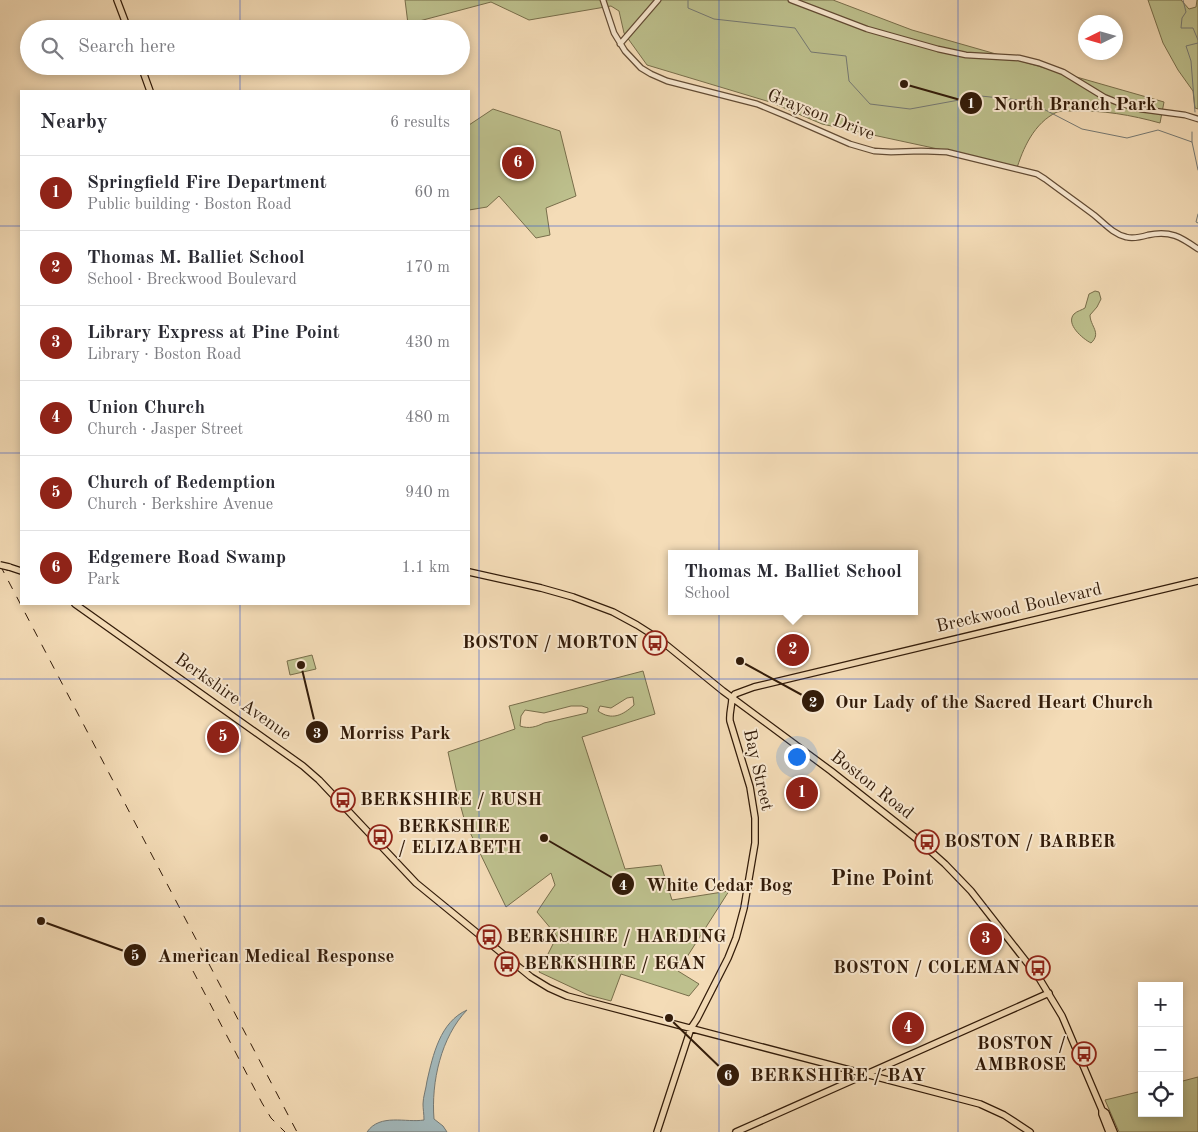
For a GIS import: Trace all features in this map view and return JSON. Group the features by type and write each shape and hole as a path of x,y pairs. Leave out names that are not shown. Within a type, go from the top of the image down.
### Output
{"main road":[{"path":"117,0 125,20"},
{"path":"144,75 150,90"},
{"path":"0,565 20,570"},
{"name":"Boston Road","path":"470,572 578,598 637,625 831,771 917,839 945,864 980,902 1029,964 1049,993 1066,1024 1102,1110 1109,1132"},
{"name":"Breckwood Boulevard","path":"732,698 735,694 754,687 1198,581"},
{"name":"Berkshire Avenue","path":"76,605 303,766 319,780 416,883 540,983 567,996 980,1104 1004,1115 1030,1132"},
{"name":"Bay Street","path":"657,1132 691,1028 723,968 741,921 754,843 755,818 752,796 730,717 732,698"},
{"path":"736,1132 1049,993"},
{"name":"Boston Road","path":"1102,1110 1106,1113 1114,1132"}],"street":[{"name":"Grayson Drive","path":"603,0 614,33 630,57 641,68 667,81 757,104 868,150 947,152 1036,174 1121,235 1134,238 1158,233 1170,234 1183,239 1198,249"},
{"path":"620,44 658,0"},
{"path":"791,0 867,29 938,49 971,55 1019,58 1039,63 1063,72 1094,91 1119,103 1140,109 1198,118"}],"green space":[{"path":"405,0 833,0 912,30 1164,102 1160,123 1106,112 1057,112 1042,123 1030,137 1016,171 1002,167 1003,163 822,124 770,102 647,65 624,33 619,11 611,6 529,20 491,2 423,20 408,20"},
{"path":"1148,0 1181,0 1189,9 1196,7 1198,0 1198,109 1195,108 1193,91 1178,70 1163,43"},
{"path":"493,109 560,131 576,196 546,208 550,235 536,238 499,196 487,207 470,210 470,124"},
{"path":"1095,291 1099,292 1101,299 1090,315 1096,333 1091,343 1076,331 1073,327 1072,318 1075,313 1085,308 1089,294"},
{"path":"312,655 316,669 290,675 287,661"},
{"path":"643,671 655,714 582,737 625,869 661,865 672,900 729,891 678,971 699,984 689,996 621,974 611,1001 588,995 539,972 557,936 537,912 555,885 551,873 506,907 465,822 448,752 515,729 509,706","holes":["633,697 634,705 626,712 617,716 608,716 598,711 600,706 611,708 627,698","571,706 588,708 587,713 538,726 520,726 521,716 525,710 544,713"]},
{"path":"1198,1077 1198,1132 1119,1132 1105,1100 1138,1092 1138,1117 1183,1117 1183,1081"}],"water":[{"path":"467,1010 450,1033 436,1075 433,1105 434,1119 447,1132 367,1132 372,1126 386,1121 424,1120 423,1099 435,1050 450,1022"}],"waterway":[{"path":"688,0 688,8 714,19 795,28 811,52 846,56 849,81 870,104 910,109 981,96 1028,101 1082,129 1127,138 1158,130 1192,142 1198,170"},
{"path":"1183,0 1186,12 1182,18 1181,28 1193,28 1198,40"},
{"path":"1195,112 1191,61 1186,46 1198,43"},
{"path":"1192,132 1192,142"},
{"path":"1198,214 1196,222 1198,223"}],"railway":[{"path":"0,565 20,603"},
{"path":"21,605 297,1132"},
{"path":"193,971 262,1103 271,1118 285,1132"}],"place":[{"name":"North Branch Park","path":"904,84"},
{"name":"Edgemere Road Swamp","path":"518,163"},
{"name":"BOSTON / MORTON","path":"655,643"},
{"name":"Thomas M. Balliet School","path":"793,650"},
{"name":"Our Lady of the Sacred Heart Church","path":"740,661"},
{"name":"Morriss Park","path":"301,665"},
{"name":"Church of Redemption","path":"223,737"},
{"name":"Springfield Fire Department","path":"802,793"},
{"name":"BERKSHIRE / RUSH","path":"343,800"},
{"name":"BERKSHIRE / ELIZABETH","path":"380,837"},
{"name":"White Cedar Bog","path":"544,838"},
{"name":"BOSTON / BARBER","path":"927,842"},
{"name":"American Medical Response","path":"41,921"},
{"name":"BERKSHIRE / HARDING","path":"489,937"},
{"name":"Library Express at Pine Point","path":"986,939"},
{"name":"BERKSHIRE / EGAN","path":"507,964"},
{"name":"BOSTON / COLEMAN","path":"1038,968"},
{"name":"BERKSHIRE / BAY","path":"669,1018"},
{"name":"Union Church","path":"908,1028"},
{"name":"BOSTON / AMBROSE","path":"1084,1054"}],"district":[{"name":"Pine Point","path":"882,879"}]}
